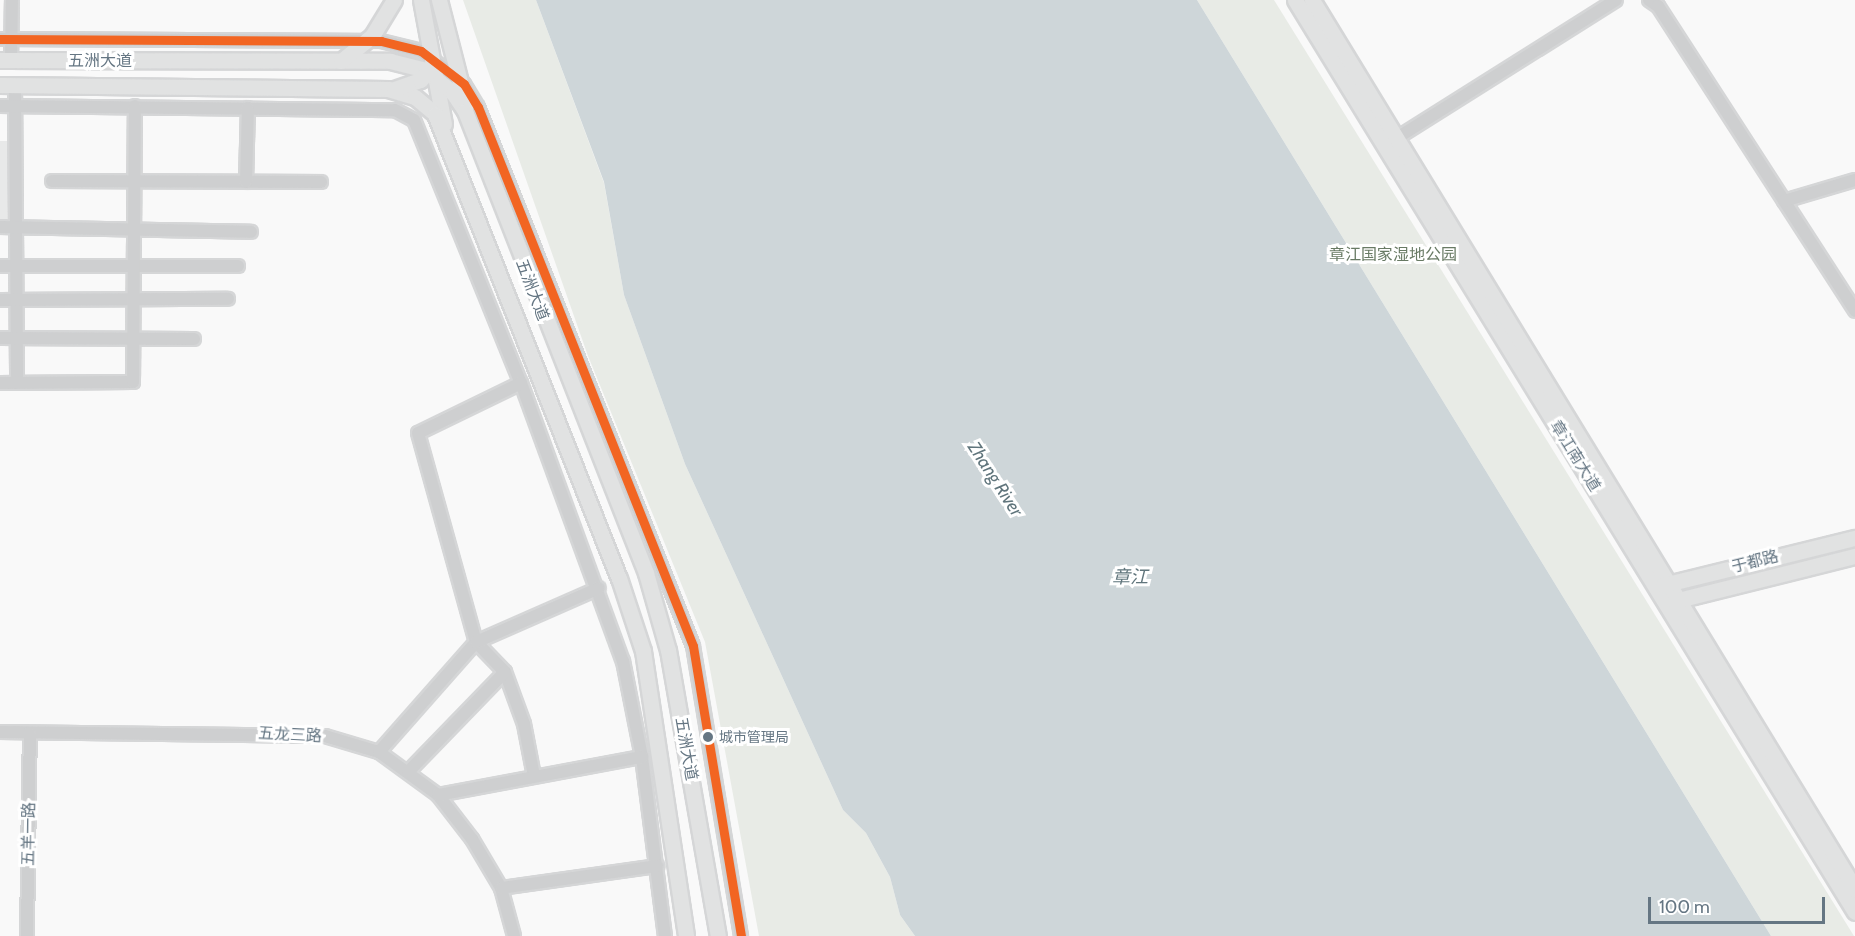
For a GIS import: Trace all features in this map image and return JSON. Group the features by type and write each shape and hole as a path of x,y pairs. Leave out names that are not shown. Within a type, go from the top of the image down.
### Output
{"main road":[{"path":"341,61 366,41 394,0"},
{"path":"421,0 441,74 447,136"},
{"path":"388,89 413,84 441,74 453,55 439,0"},
{"name":"章江南大道","path":"1294,0 1390,142 1671,582 1855,889"},
{"name":"章江南大道","path":"1312,0 1390,142 1665,604 1855,912"},
{"path":"441,74 445,24"},
{"name":"五洲大道","path":"6,61 402,62 441,74 474,134 646,573 668,650 718,936"},
{"name":"五洲大道","path":"8,85 388,89 427,105 447,136 644,651 686,932"},
{"name":"于都路","path":"1656,587 1855,538"},
{"name":"于都路","path":"1665,604 1855,556"}],"street":[{"path":"6,61 6,38 12,0"},
{"path":"1390,142 1616,0"},
{"path":"1649,0 1658,6 1855,311"},
{"path":"6,38 395,43 441,74 478,107 693,646 741,936"},
{"path":"0,106 394,110 427,105 441,74"},
{"path":"8,85 15,106 17,383"},
{"path":"0,383 133,382 135,106"},
{"path":"246,182 248,108"},
{"path":"394,110 417,125 599,588 623,660 642,757 665,936"},
{"path":"1784,201 1855,180"},
{"path":"52,181 321,182"},
{"path":"0,227 251,232"},
{"path":"0,266 238,266"},
{"path":"0,300 228,299"},
{"path":"0,338 194,339"},
{"path":"520,383 418,433 476,642 505,672 524,724 534,776"},
{"path":"379,752 476,642 599,588"},
{"path":"408,772 505,672"},
{"name":"五龙三路","path":"0,732 325,736 379,752 438,795 472,839 501,888 514,935"},
{"name":"五羊一路","path":"27,936 30,733"},
{"path":"438,795 642,757"},
{"path":"501,888 657,866"}],"shaded area":[{"path":"0,141 10,141 11,222 0,222"}],"green space":[{"path":"463,0 536,0 604,183 624,295 685,464 843,810 866,833 890,877 900,915 915,936 759,936 705,642 588,356"},
{"name":"章江国家湿地公园","path":"1197,0 1274,0 1854,936 1771,936"}],"water":[{"name":"章江","path":"536,0 1197,0 1771,936 915,936 900,915 890,877 866,833 843,810 685,464 624,295 604,182"}],"transit line":[{"path":"0,39 381,41 421,51 464,84 478,107 693,646 741,936"}],"place":[{"name":"城市管理局","path":"708,737"}],"water label":[{"name":"Zhang River","path":"995,479"}]}
